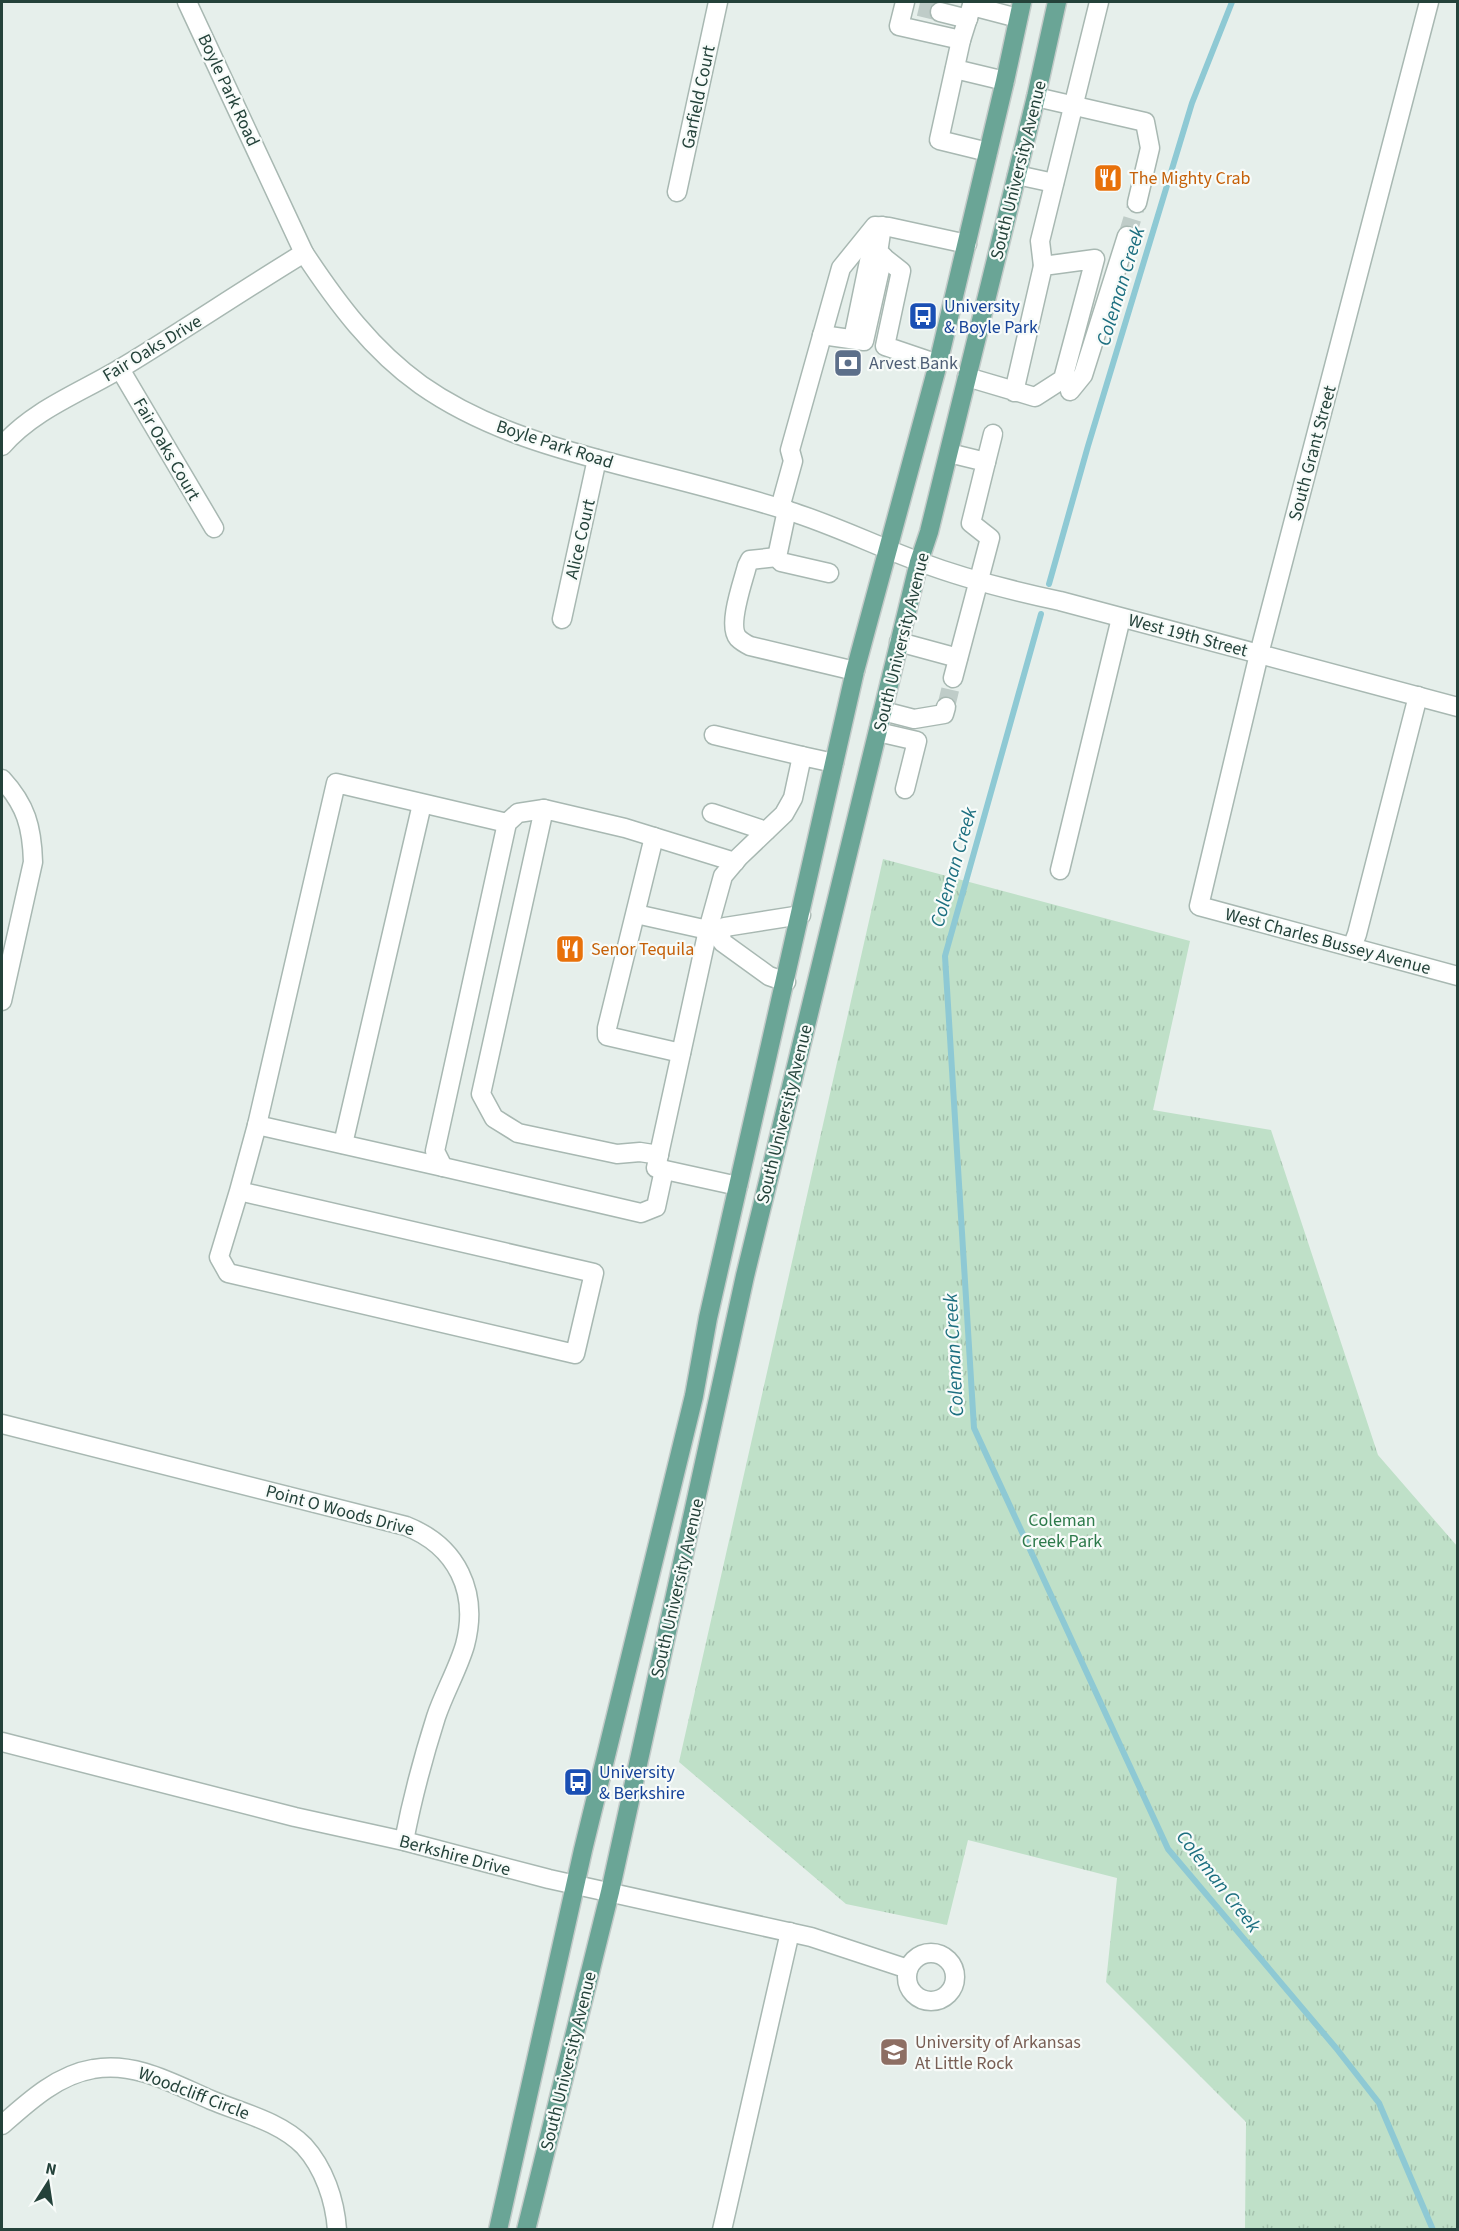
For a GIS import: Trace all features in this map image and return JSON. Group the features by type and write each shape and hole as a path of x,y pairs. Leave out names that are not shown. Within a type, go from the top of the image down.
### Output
{"main road":[{"name":"South University Avenue","path":"526,2229 610,1892 745,1276 919,562 949,453 1057,2"},
{"name":"South University Avenue","path":"498,2229 619,1699 694,1396 708,1318 855,671 938,364 1020,10"}],"street":[{"name":"Boyle Park Road","path":"187,2 304,253 349,318 371,341 421,385 469,414 533,441 784,509 919,562"},
{"name":"Garfield Court","path":"677,192 718,2"},
{"path":"1014,392 1043,266 1040,241 1099,2"},
{"name":"South Grant Street","path":"1199,906 1259,654 1429,2"},
{"path":"909,4 899,26 961,40"},
{"path":"971,9 961,40 939,140 988,152"},
{"path":"940,12 971,9 1020,10"},
{"path":"955,69 1005,81"},
{"path":"1036,97 1145,122 1150,148 1137,203"},
{"path":"1017,175 1054,183"},
{"path":"878,226 967,244"},
{"path":"839,337 841,268 861,242 878,226"},
{"path":"878,226 878,253 901,271 885,346 938,364"},
{"path":"829,573 781,562 777,557 793,461 790,450 839,337 878,226"},
{"path":"967,377 1035,398 1063,394 1083,375 1127,236"},
{"name":"Fair Oaks Drive","path":"2,446 47,409 120,369 304,253"},
{"path":"1035,398 1063,379 1095,259 1043,266"},
{"path":"839,337 864,341 888,260"},
{"name":"Fair Oaks Court","path":"120,369 214,528"},
{"path":"953,678 990,538 971,523 993,434"},
{"path":"949,453 986,462"},
{"name":"Alice Court","path":"562,619 597,459"},
{"path":"777,557 750,560 747,566 734,620 734,630 738,638 750,646 855,671"},
{"name":"West 19th Street","path":"919,562 1025,594 1458,707"},
{"path":"1060,870 1121,618"},
{"path":"900,642 958,658"},
{"path":"1352,947 1418,696"},
{"path":"883,711 914,719 944,714 946,706"},
{"path":"878,732 917,741 905,789"},
{"path":"714,735 834,763"},
{"path":"257,1125 641,1213 656,1207 681,1053 714,932 723,876 735,861 784,814 793,798 802,756"},
{"path":"2,779 15,793 30,826 33,862 2,1001"},
{"path":"239,1191 594,1273 575,1354 228,1273 219,1257 257,1125 336,783 507,823"},
{"path":"342,1144 422,804"},
{"path":"443,1167 435,1151 507,823 518,813 544,809 654,837 735,861"},
{"path":"544,809 481,1094 494,1118 518,1133 617,1154 640,1152 662,1162 738,1186"},
{"path":"711,813 766,831"},
{"path":"654,837 608,1028 608,1036 681,1053"},
{"name":"West Charles Bussey Avenue","path":"1199,906 1458,976"},
{"path":"636,914 714,932 725,927 801,915"},
{"path":"714,932 722,942 769,976 786,982"},
{"name":"Point O Woods Drive","path":"2,1424 406,1526 429,1537 450,1558 461,1574 468,1594 470,1617 464,1645 437,1716 417,1783 404,1841"},
{"name":"Berkshire Drive","path":"2,1742 295,1818 404,1841 576,1886 811,1936 908,1969"},
{"path":"724,2229 790,1932"},
{"name":"Woodcliff Circle","path":"2,2126 55,2084 80,2072 96,2068 119,2067 145,2072 258,2118 301,2144 321,2170 329,2190 337,2229"}],"green space":[{"name":"Coleman Creek Park","path":"883,859 1190,941 1153,1110 1271,1130 1378,1455 1457,1546 1457,2229 1245,2229 1246,2122 1106,1982 1117,1878 968,1840 947,1925 846,1904 679,1762"}],"waterway":[{"name":"Coleman Creek","path":"1049,584 1088,446 1192,103 1232,2"},
{"name":"Coleman Creek","path":"1041,614 945,956 974,1428 1168,1849 1336,2048 1379,2103 1433,2230"}],"tunnel":[{"path":"919,7 940,12"},
{"path":"1127,236 1137,203"},
{"path":"946,707 953,678"}],"place":[{"name":"The Mighty Crab","path":"1108,178"},
{"name":"University & Boyle Park","path":"923,316"},
{"name":"Arvest Bank","path":"848,363"},
{"name":"Senor Tequila","path":"570,949"},
{"name":"University & Berkshire","path":"578,1782"},
{"name":"University of Arkansas At Little Rock","path":"894,2052"}]}
